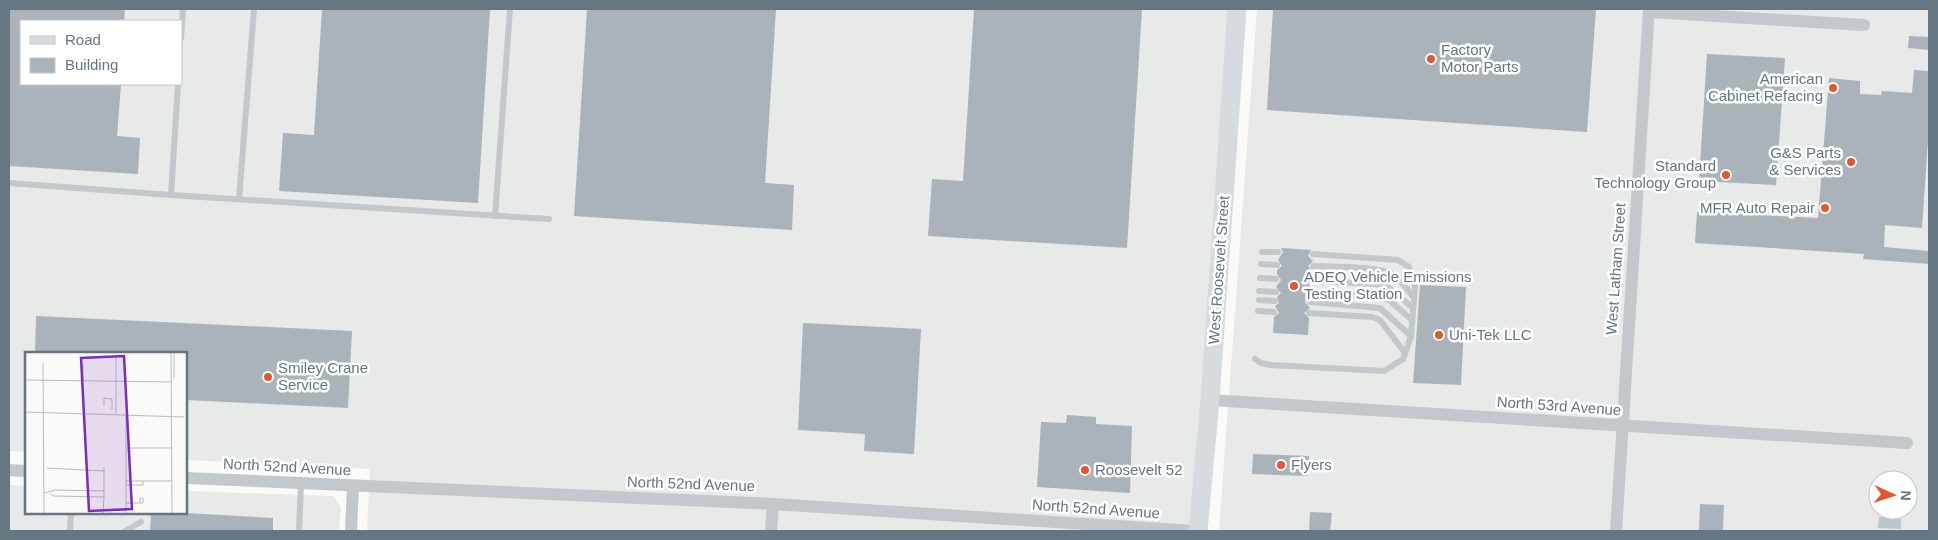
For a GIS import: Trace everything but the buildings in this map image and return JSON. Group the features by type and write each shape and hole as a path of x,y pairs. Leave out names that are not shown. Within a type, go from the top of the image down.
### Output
{"street":[{"name":"West Roosevelt Street","path":"1196,531 1210,400 1237,9"},
{"path":"1649,10 1864,25"},
{"name":"West Latham Street","path":"1616,531 1649,10"},
{"name":"North 53rd Avenue","path":"1210,400 1907,442"},
{"path":"9,470 25,471"},
{"name":"North 52nd Avenue","path":"188,478 773,504 1196,531"},
{"path":"351,531 353,486"},
{"path":"771,531 773,504"}],"lane":[{"path":"182,24 183,9"},
{"path":"239,199 254,9"},
{"path":"495,216 510,9"},
{"path":"171,195 178,85"},
{"path":"9,183 549,219"},
{"path":"1262,252 1278,252"},
{"path":"1255,359 1270,365 1384,371 1403,359 1411,336 1415,287 1409,266 1398,260 1313,254"},
{"path":"1261,264 1277,265"},
{"path":"1313,266 1378,270 1390,273 1402,283 1414,298"},
{"path":"1260,278 1276,279"},
{"path":"1312,280 1376,284 1388,287 1413,308"},
{"path":"1259,291 1276,292"},
{"path":"1311,293 1372,296 1389,300 1412,320"},
{"path":"1259,300 1275,301"},
{"path":"1310,302 1380,308 1411,336"},
{"path":"1258,311 1274,312"},
{"path":"1310,313 1372,317 1380,320 1405,352"},
{"path":"299,531 302,484"},
{"path":"70,531 71,515"},
{"path":"125,531 141,522"}],"shaded area":[{"path":"9,9 1228,9 1198,531 367,531 370,469 188,460 188,352 25,352 25,452 9,451"},
{"path":"1257,9 1929,9 1929,531 1219,531"},
{"path":"9,485 25,486 25,515 188,515 188,491 333,496 341,507 339,531 9,531"},
{"path":"1879,520 1901,520 1901,529 1878,528"}],"place":[{"name":"Factory Motor Parts","path":"1431,59"},
{"name":"American Cabinet Refacing","path":"1833,88"},
{"name":"G&S Parts & Services","path":"1851,162"},
{"name":"Standard Technology Group","path":"1726,175"},
{"name":"MFR Auto Repair","path":"1825,208"},
{"name":"ADEQ Vehicle Emissions Testing Station","path":"1294,286"},
{"name":"Uni-Tek LLC","path":"1439,335"},
{"name":"Smiley Crane Service","path":"268,377"},
{"name":"Flyers","path":"1281,465"},
{"name":"Roosevelt 52","path":"1085,470"}]}
